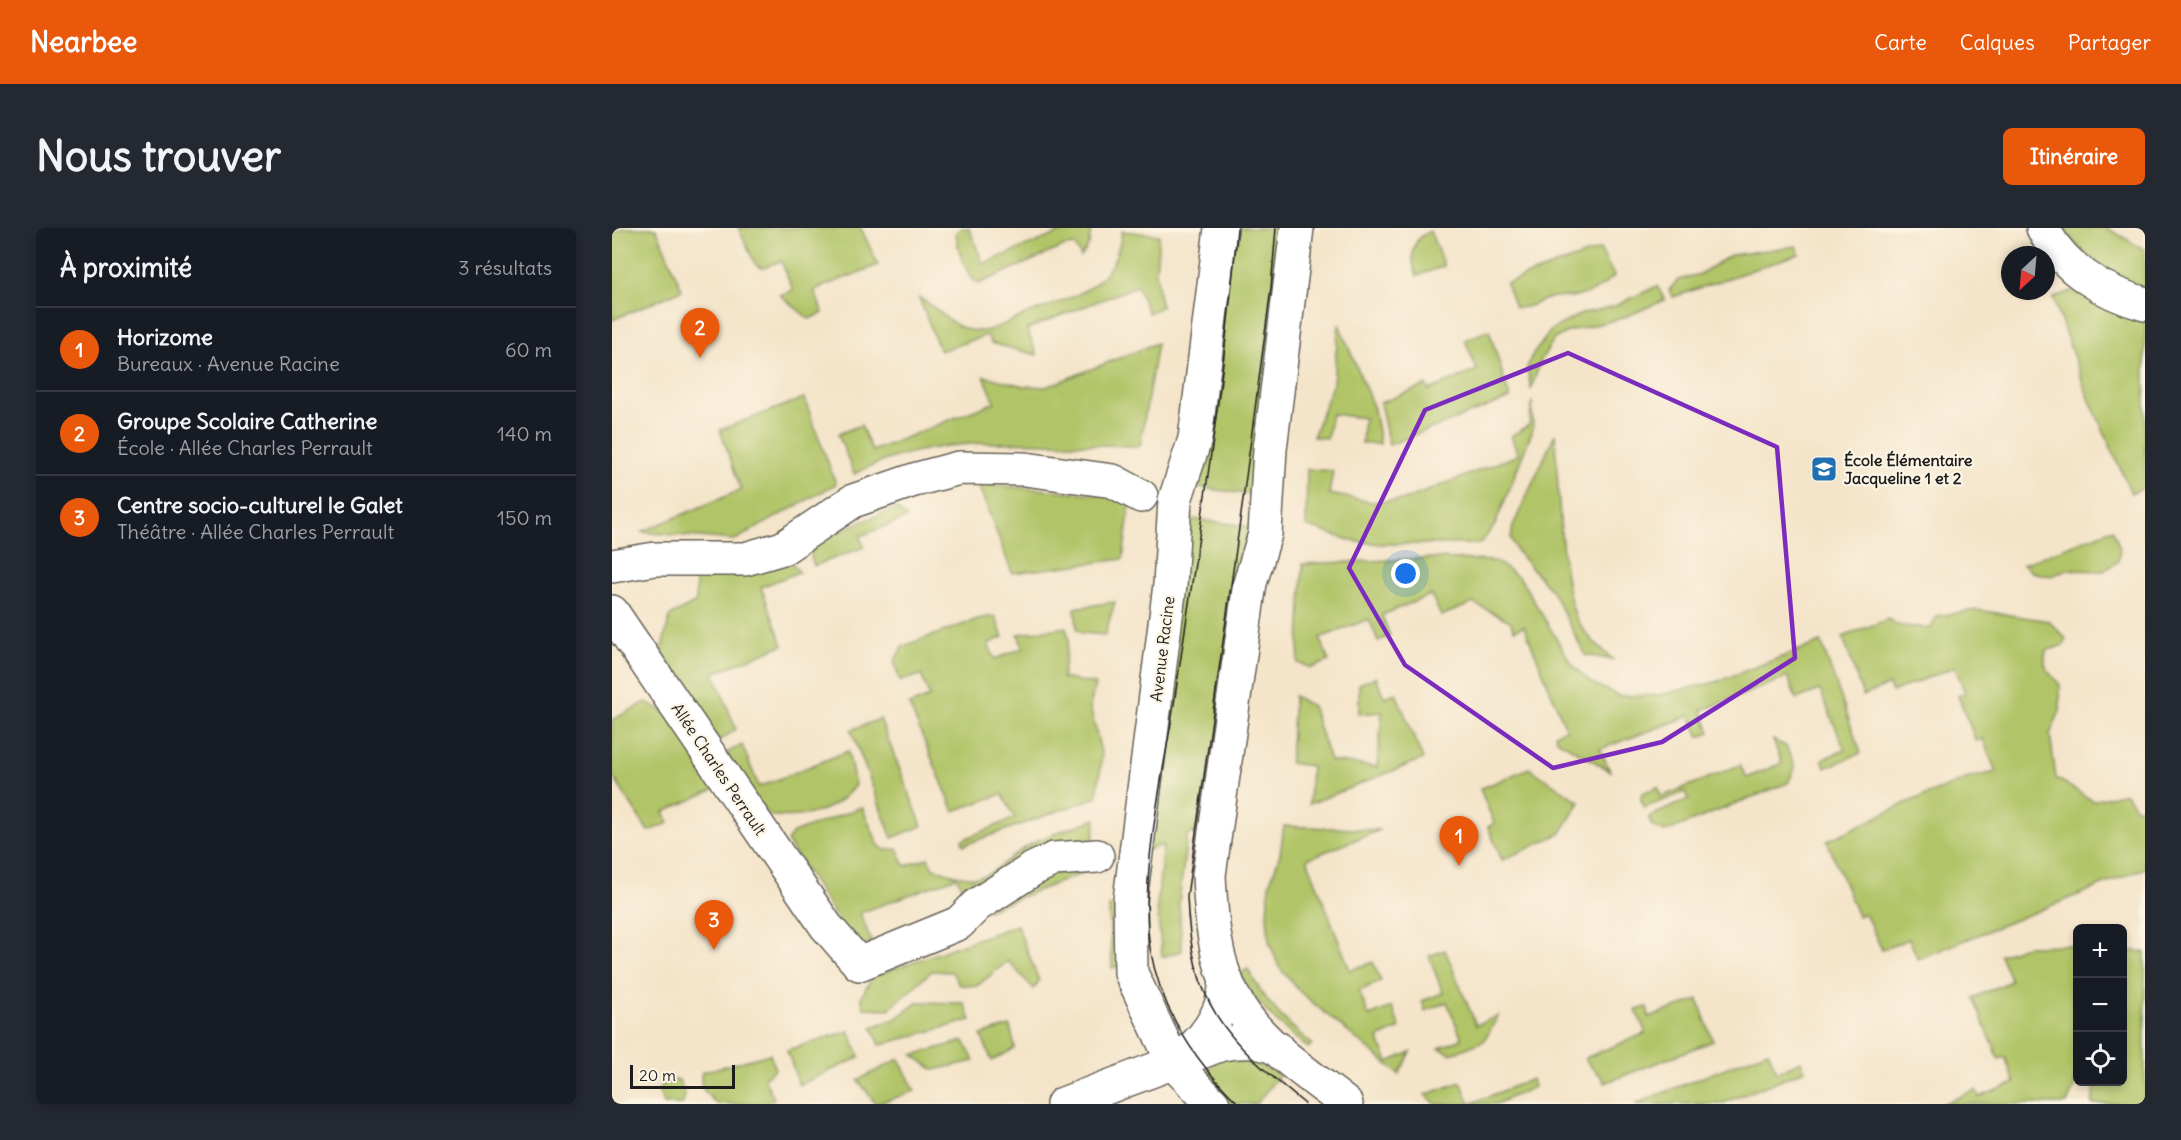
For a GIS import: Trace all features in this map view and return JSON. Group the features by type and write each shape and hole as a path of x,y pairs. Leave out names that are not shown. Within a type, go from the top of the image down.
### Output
{"street":[{"name":"Avenue Racine","path":"1213,1104 1174,1064 1131,973 1130,900 1170,585 1176,500 1195,439 1221,228"},
{"path":"1297,228 1270,449 1265,534 1250,583 1209,875 1211,918 1226,980 1244,1012 1277,1048 1346,1104"},
{"path":"2043,228 2061,254 2080,273 2101,287 2145,304"},
{"path":"612,566 655,559 745,559 783,548 853,501 914,480 959,468 1025,470 1113,481 1141,496"},
{"name":"Allée Charles Perrault","path":"612,612 826,926 859,964 959,923 977,905 1033,868 1054,859 1097,856"},
{"path":"1174,1064 1210,1029 1222,1006 1226,980"},
{"path":"1063,1104 1174,1064 1210,1048 1234,1042 1262,1042 1277,1048"}],"highlighted area":[{"path":"1568,353 1777,447 1795,658 1662,742 1553,768 1405,665 1349,568 1425,410"}],"green space":[{"path":"624,228 656,228 682,290 612,320 612,233"},
{"path":"738,228 861,228 878,265 814,290 823,313 809,319 780,295 793,290 781,261 762,268 756,265"},
{"path":"961,228 969,228 983,264 1071,228 1091,228 1089,245 1081,257 1075,245 1065,246 978,284 969,274 960,253 956,232"},
{"path":"1233,228 1287,228 1259,496 1191,486"},
{"path":"2062,228 2107,228 2145,250 2145,288 2120,278 2099,265 2079,248"},
{"path":"1122,231 1159,235 1156,271 1161,307 1148,313 1137,286 1027,329 1037,355 991,343 987,335 940,351 919,298 962,327 982,331 993,329 1075,296 1089,288 1111,266 1118,251"},
{"path":"1430,231 1444,266 1417,276 1413,263 1413,250 1419,239"},
{"path":"1796,246 1799,254 1673,297 1669,290 1678,280 1700,274 1731,255"},
{"path":"1600,249 1614,276 1600,287 1579,296 1556,297 1529,306 1515,307 1506,283"},
{"path":"1657,286 1665,300 1620,319 1569,331 1554,339 1542,358 1531,389 1527,368 1531,357 1552,329 1581,314 1615,306"},
{"path":"2077,289 2145,318 2145,487 2131,493 2085,389 2054,300 2055,297"},
{"path":"1339,324 1374,409 1380,444 1362,443 1364,418 1332,414 1327,438 1313,437 1333,383"},
{"path":"1489,330 1510,398 1389,445 1380,403 1426,385 1429,390 1477,370 1465,340"},
{"path":"1157,343 1140,446 1030,443 957,445 922,450 887,460 854,474 838,434 861,425 872,451 995,402 984,376 1024,386 1046,387"},
{"path":"804,398 836,484 735,540 641,532 741,490 720,430"},
{"path":"1532,401 1533,429 1495,525 1480,544 1381,544 1352,541 1306,526 1307,469 1333,471 1329,494 1372,502 1404,500 1518,455 1511,436 1529,425"},
{"path":"1555,434 1564,560 1573,608 1586,634 1614,660 1585,655 1552,591 1516,550 1511,538 1513,526"},
{"path":"978,484 1131,497 1123,559 1012,573"},
{"path":"896,508 907,518 860,536 864,547 814,566 811,557 813,541"},
{"path":"1186,518 1253,527 1208,826 1187,835 1179,903 1182,951 1162,957 1157,907 1163,845 1147,850"},
{"path":"2113,529 2120,549 2118,561 2104,571 2068,570 2050,576 2032,572 2023,564"},
{"path":"789,558 799,572 761,587 783,645 714,673 736,729 719,741 661,651 670,616 696,602 696,573"},
{"path":"1435,558 1495,561 1520,578 1571,663 1590,682 1619,696 1659,695 1716,682 1821,642 1861,753 1825,768 1822,759 1845,750 1820,690 1796,699 1788,677 1702,710 1710,733 1699,737 1690,716 1600,749 1610,771 1557,740 1555,734 1566,729 1524,626 1514,630 1510,621 1473,603 1441,616 1431,595 1382,615 1390,636 1378,641 1369,619 1320,638 1329,661 1311,668 1298,663 1303,564"},
{"path":"1115,602 1105,635 1082,633 1077,629 1075,608"},
{"path":"1977,610 2049,621 2066,639 2064,645 2046,651 2045,657 2047,670 2060,685 2060,711 2050,734 2056,778 2093,801 2125,793 2136,808 2145,809 2145,868 1918,959 1909,939 1882,950 1865,913 1858,916 1827,841 1906,803 1969,778 1996,772 1983,739 1976,741 1958,696 1965,693 1955,667 1892,692 1889,685 1863,696 1843,637 1888,619 1900,626 1931,628 1937,616"},
{"path":"995,616 1003,637 988,644 995,659 1023,648 1018,634 1066,627 1069,639 1062,678 1095,684 1090,707 1102,756 1097,797 964,845 962,840 1015,818 1002,794 954,811 909,705 930,697 921,675 900,681 894,662 903,646 978,619"},
{"path":"1376,677 1384,697 1396,693 1423,759 1309,804 1311,766 1290,763 1294,696 1312,706 1330,761 1377,767 1382,712 1359,714 1359,684"},
{"path":"646,702 684,722 722,786 664,812 669,823 648,831 612,775 612,720"},
{"path":"880,719 922,826 892,838 851,730"},
{"path":"1773,740 1786,746 1795,768 1788,783 1665,832 1651,825 1649,817 1689,799 1685,792 1644,808 1642,793 1658,787 1661,797 1740,765 1747,778 1782,763"},
{"path":"742,745 759,787 848,751 855,785 837,802 816,812 792,816 768,815 726,753"},
{"path":"1529,768 1580,802 1560,834 1502,860 1488,827 1494,823 1480,789"},
{"path":"862,807 878,844 884,850 898,849 905,866 928,858 933,868 967,877 987,874 1031,844 1096,819 1092,851 967,901 957,877 860,913 871,944 853,943 787,841 793,833"},
{"path":"1284,826 1380,830 1307,859 1350,970 1373,962 1381,981 1359,991 1369,1016 1392,1007 1400,1028 1378,1038 1388,1062 1411,1052 1399,1074 1301,993 1279,967 1269,941 1267,914 1269,885 1280,854"},
{"path":"1091,870 987,910 1032,875"},
{"path":"1109,906 1120,907 1122,965 1112,968"},
{"path":"1017,925 1039,981 1034,989 1008,961 977,986 959,985 952,972 932,971 889,1009 864,1008 861,997 873,976"},
{"path":"2070,945 2073,954 2074,1086 2067,1104 1942,1104 1976,1090 1979,1097 2015,1083 2005,1057 1999,1059 1973,998 2011,981 2000,955 2026,946"},
{"path":"1445,950 1476,1025 1498,1016 1484,1041 1451,1054 1439,1048 1462,1039 1447,1002 1425,1011 1422,1001 1443,993 1429,956"},
{"path":"2127,950 2145,952 2145,1104 2092,1104 2095,1086 2127,1086"},
{"path":"1248,969 1276,1010 1312,1044 1308,1048 1278,1023 1253,995 1240,973"},
{"path":"1698,1000 1713,1041 1605,1083 1585,1058 1646,1033 1636,1010 1647,1007 1649,1017"},
{"path":"918,1002 964,1003 971,1020 880,1045 872,1027 895,1019"},
{"path":"1010,1026 1015,1048 992,1061 981,1035"},
{"path":"849,1031 860,1057 799,1085 787,1050"},
{"path":"964,1041 974,1061 934,1070 913,1055"},
{"path":"1768,1051 1777,1072 1801,1061 1805,1070 1721,1104 1635,1104"},
{"path":"770,1054 775,1069 764,1078 774,1099 765,1104 717,1104 702,1087 702,1072"},
{"path":"1219,1056 1243,1058 1280,1074 1256,1104 1227,1104 1206,1075"},
{"path":"899,1059 915,1091 876,1104 858,1080"},
{"path":"1532,1079 1534,1087 1496,1104 1470,1104"},
{"path":"679,1080 685,1095 683,1104 664,1104 658,1090 667,1081"},
{"path":"1461,1082 1470,1104 1436,1104 1425,1095"}],"tram line":[{"path":"1237,228 1232,288 1209,466 1154,826 1147,920 1155,971 1171,1014 1194,1052 1239,1104"},
{"path":"1276,228 1271,288 1242,507 1187,896 1190,934 1196,965 1205,992 1217,1016 1233,1038 1253,1059 1305,1104"}],"place":[{"name":"Groupe Scolaire Catherine","path":"700,358"},
{"name":"École Élémentaire Jacqueline 1 et 2","path":"1824,469"},
{"name":"Horizome","path":"1459,866"},
{"name":"Centre socio-culturel le Galet","path":"714,950"}]}
